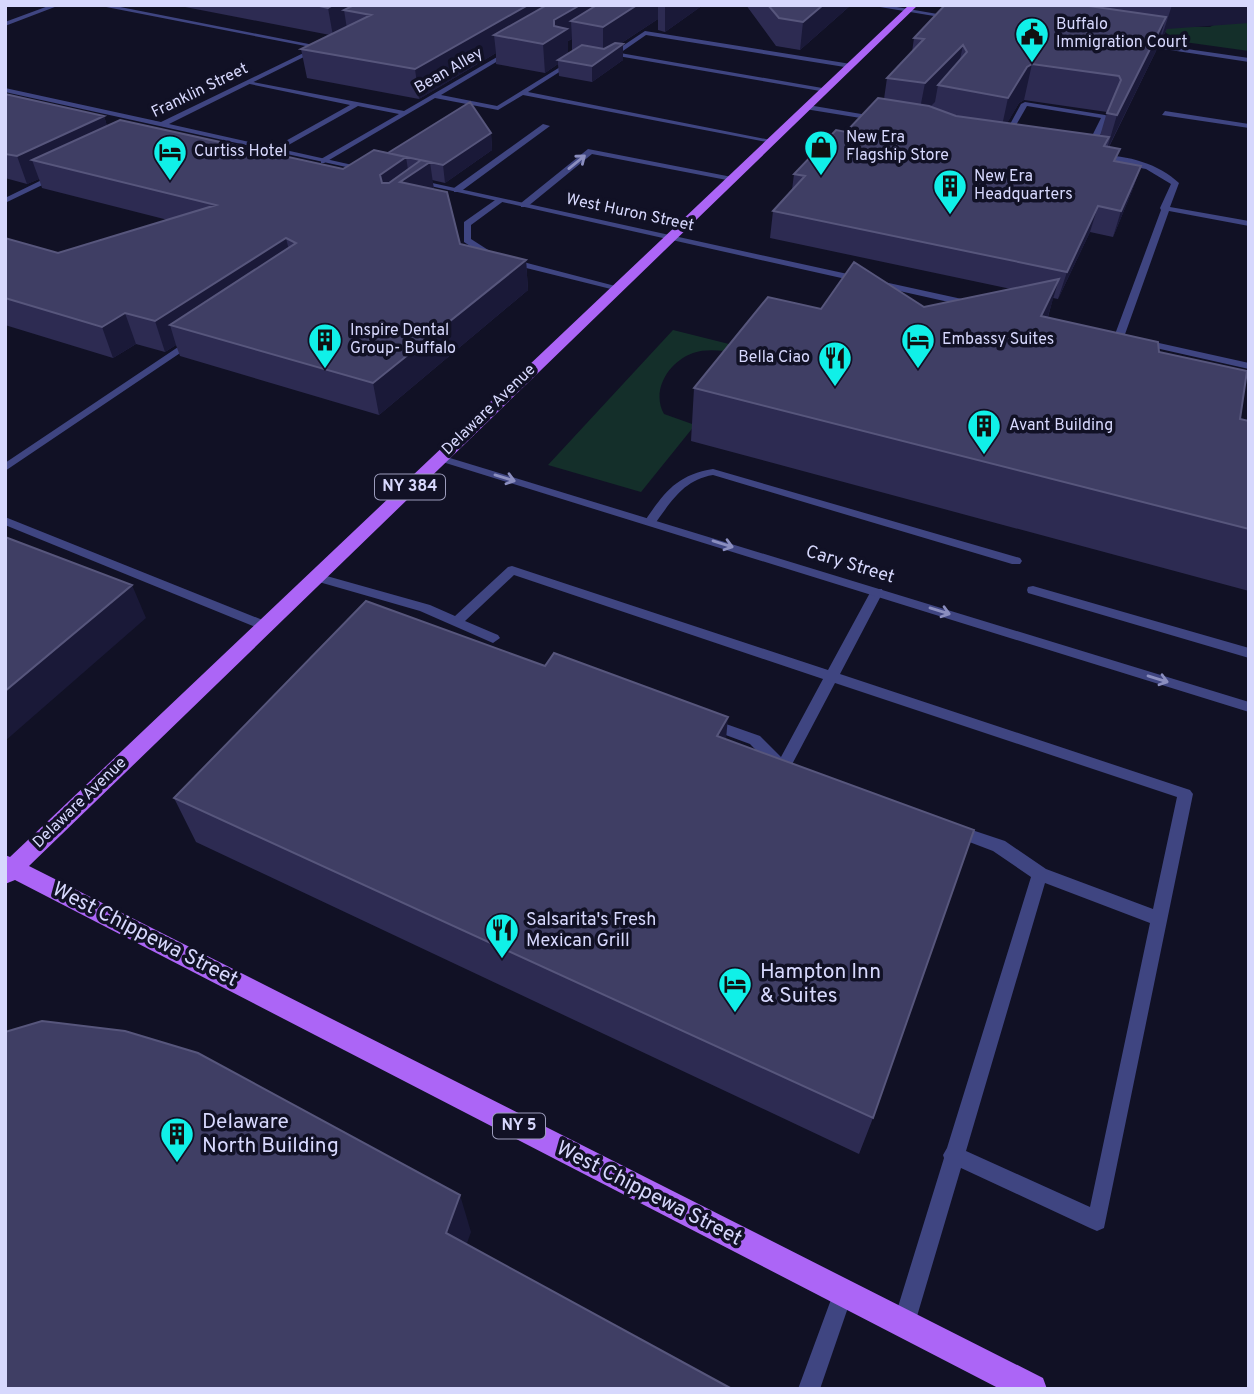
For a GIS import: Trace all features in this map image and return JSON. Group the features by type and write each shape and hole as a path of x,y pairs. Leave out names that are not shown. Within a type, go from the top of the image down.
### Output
{"main road":[{"name":"Delaware Avenue","path":"8,869 911,8"},
{"name":"West Chippewa Street","path":"8,869 1032,1389"}],"street":[{"path":"5,24 57,5"},
{"path":"99,5 321,47"},
{"path":"871,5 911,8 957,18"},
{"path":"605,60 655,26"},
{"path":"645,33 850,66"},
{"name":"Franklin Street","path":"151,130 333,41"},
{"path":"1129,43 1249,60"},
{"name":"Bean Alley","path":"324,161 522,45"},
{"path":"434,96 498,108 581,56 570,54"},
{"path":"614,54 826,89"},
{"path":"248,83 405,113"},
{"path":"5,90 374,172"},
{"path":"522,93 772,141"},
{"path":"275,150 356,104"},
{"path":"1003,141 1025,104 1105,117 1087,155"},
{"path":"808,107 893,122"},
{"path":"1165,113 1249,126"},
{"path":"457,190 546,126"},
{"path":"993,139 1015,143"},
{"path":"524,205 591,151 733,179"},
{"path":"1075,153 1144,164 1163,172 1175,183 1119,337"},
{"path":"5,201 62,174"},
{"name":"West Huron Street","path":"417,184 457,190 984,307"},
{"path":"500,200 467,224 467,240 493,257 617,289"},
{"path":"1164,208 1249,224"},
{"path":"5,468 207,331"},
{"path":"1106,334 1249,366"},
{"name":"Cary Street","path":"440,458 1249,707"},
{"path":"650,522 680,482 695,474 713,472 1016,561"},
{"path":"5,521 265,626"},
{"path":"456,622 512,570 832,674 1185,794 1097,1221 953,1156"},
{"path":"316,576 425,608 494,638"},
{"path":"1033,590 1249,653"},
{"path":"690,716 755,740 788,770 832,674 877,592"},
{"path":"935,823 999,846 1040,874 1159,919"},
{"path":"904,1323 1040,874"},
{"path":"809,1389 843,1293"}],"green space":[{"path":"1249,5 1249,51 1177,41 1157,26 1210,27"},
{"path":"673,330 741,347 737,352 698,351 684,357 669,370 661,387 660,405 664,414 695,425 641,492 548,465"}],"building":[{"path":"354,5 528,5 415,69 301,49 371,15 344,10"},
{"path":"547,5 580,5 554,20 554,26 567,29 543,44 494,35"},
{"path":"597,5 637,5 603,27 571,21"},
{"path":"768,5 823,5 803,22 779,18"},
{"path":"945,5 1082,5 1166,17 1117,115 1107,113 1121,80 1119,76 1032,64 1027,67 1008,98 938,85 967,52 963,45 925,83 887,78 924,39 914,38"},
{"path":"615,43 623,44 592,66 558,60 582,45 604,49"},
{"path":"5,94 104,116 17,156 5,154"},
{"name":"New Era Headquarters","path":"878,98 929,106 956,116 1109,137 1104,146 1120,149 1114,161 1141,166 1121,211 1098,206 1067,272 773,211 805,176 794,174 836,130 846,132"},
{"path":"470,102 491,133 443,165 388,153"},
{"path":"120,120 343,169 374,150 406,157 380,175 382,183 389,183 421,160 430,162 400,182 447,192 460,244 526,260 373,383 170,325 296,243 286,238 155,321 125,313 102,327 5,298 5,238 58,253 216,205 32,160"},
{"path":"854,262 924,307 1059,279 1041,316 1158,342 1159,352 1247,371 1240,419 1249,421 1249,529 694,388 768,297 821,309"},
{"path":"5,537 132,585 5,691"},
{"name":"Hampton Inn & Suites","path":"366,601 545,666 554,653 728,717 717,736 974,830 873,1118 174,798"},
{"name":"Delaware North Building","path":"42,1021 125,1031 198,1053 460,1195 446,1233 732,1389 5,1389 5,1032"}],"place":[{"name":"Buffalo Immigration Court","path":"1032,64"},
{"name":"New Era Flagship Store","path":"821,177"},
{"name":"Curtiss Hotel","path":"170,182"},
{"name":"New Era Headquarters","path":"950,216"},
{"name":"Inspire Dental Group- Buffalo","path":"325,370"},
{"name":"Embassy Suites","path":"918,370"},
{"name":"Bella Ciao","path":"835,388"},
{"name":"Avant Building","path":"984,456"},
{"name":"Salsarita's Fresh Mexican Grill","path":"502,960"},
{"name":"Hampton Inn & Suites","path":"735,1014"},
{"name":"Delaware North Building","path":"177,1164"}]}
